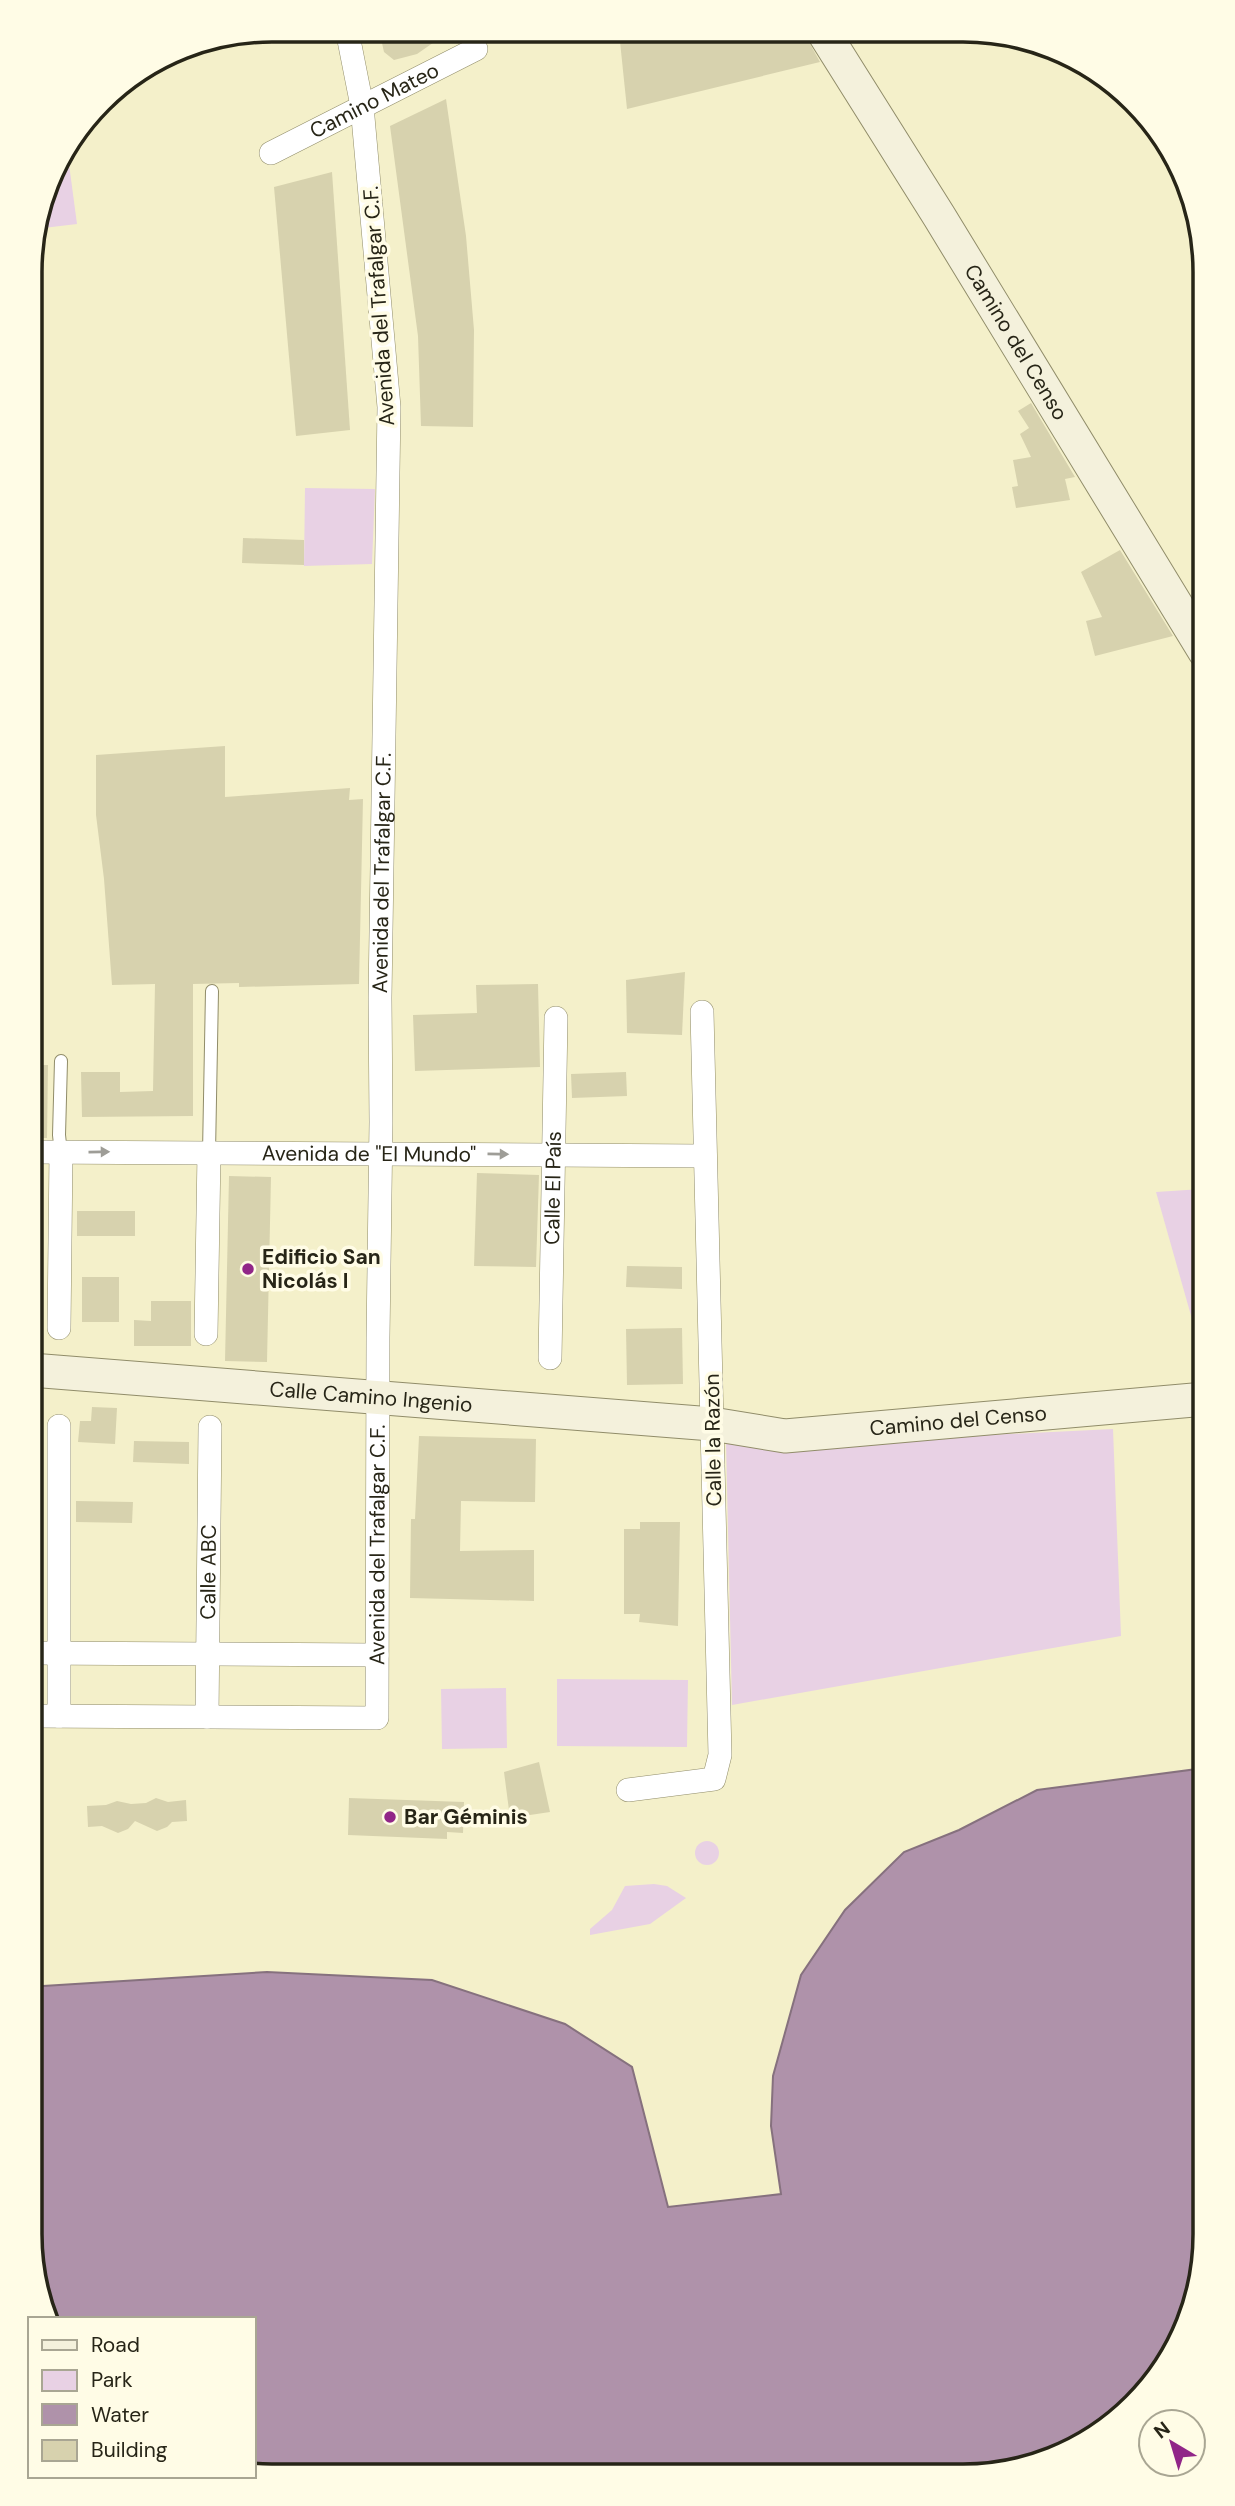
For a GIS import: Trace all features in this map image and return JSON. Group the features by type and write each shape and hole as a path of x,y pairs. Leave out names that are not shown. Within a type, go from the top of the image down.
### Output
{"street":[{"name":"Avenida del Trafalgar C.F.","path":"207,1717 377,1718 380,998 389,407 362,106 349,42"},
{"name":"Camino del Censo","path":"830,42 1193,632"},
{"name":"Camino Mateo","path":"271,153 476,49"},
{"name":"Calle la Razón","path":"628,1790 715,1779 720,1755 702,1012"},
{"name":"Calle El País","path":"550,1358 556,1018"},
{"name":"Avenida de \"El Mundo\"","path":"42,1152 705,1156"},
{"path":"59,1328 61,1153"},
{"path":"206,1334 209,1153"},
{"name":"Calle Camino Ingenio","path":"42,1371 712,1423"},
{"name":"Camino del Censo","path":"712,1423 785,1436 1193,1400"},
{"path":"59,1426 59,1716"},
{"name":"Calle ABC","path":"207,1717 210,1427"},
{"path":"42,1653 377,1655"},
{"path":"42,1716 207,1717"}],"lane":[{"path":"209,1153 212,991"},
{"path":"61,1061 61,1153"}],"green space":[{"path":"69,164 77,224 46,228"},
{"path":"305,488 375,489 372,564 304,566"},
{"path":"1193,1190 1193,1323 1156,1192"},
{"path":"1113,1429 1121,1636 732,1705 726,1442 784,1445"},
{"path":"557,1679 688,1680 687,1747 557,1746"},
{"path":"506,1688 507,1748 442,1749 441,1689"},
{"path":"707,1841 718,1848 719,1853 712,1864 707,1865 696,1858 695,1853 702,1842"},
{"path":"625,1886 667,1886 686,1898 650,1924 590,1935 590,1929 612,1910"}],"water":[{"path":"1193,1770 1193,2249 1189,2279 1169,2336 1145,2374 1126,2397 1103,2416 1065,2440 1008,2460 978,2464 256,2463 256,2317 58,2317 44,2264 42,2234 42,1986 267,1972 432,1980 565,2024 632,2067 668,2207 781,2194 771,2126 773,2076 801,1975 845,1910 904,1852 959,1830 1037,1790"}],"building":[{"path":"382,42 434,42 417,54 394,60 384,52"},
{"path":"620,42 809,42 820,62 627,109"},
{"path":"446,99 466,236 474,330 473,427 421,426 418,336 390,126"},
{"path":"332,172 350,430 296,436 274,187"},
{"path":"1031,403 1075,477 1065,479 1070,500 1016,508 1012,487 1018,486 1013,460 1031,457 1020,434 1029,428 1018,411"},
{"path":"243,538 304,540 304,565 242,563"},
{"path":"1120,550 1173,636 1095,656 1086,621 1102,617 1081,572"},
{"path":"225,746 225,797 350,788 349,800 363,799 359,984 239,987 239,983 193,984 193,1116 82,1117 81,1072 120,1072 120,1092 153,1091 155,984 112,985 96,815 96,755"},
{"path":"685,972 682,1035 627,1033 626,980"},
{"path":"538,984 540,1067 415,1071 413,1015 477,1013 476,985"},
{"path":"42,1065 48,1065 47,1138 42,1138"},
{"path":"626,1072 627,1096 572,1098 571,1074"},
{"path":"477,1173 539,1175 536,1267 474,1266"},
{"name":"Edificio San Nicolás I","path":"229,1176 271,1177 267,1362 225,1361"},
{"path":"77,1211 135,1211 135,1236 77,1236"},
{"path":"627,1266 682,1267 682,1289 626,1287"},
{"path":"82,1277 119,1277 119,1322 82,1322"},
{"path":"151,1301 191,1301 191,1346 134,1346 134,1320 151,1321"},
{"path":"682,1328 683,1384 627,1385 626,1329"},
{"path":"92,1407 117,1408 115,1444 78,1442 80,1421 91,1421"},
{"path":"419,1436 536,1439 535,1502 461,1501 460,1551 534,1550 534,1601 410,1598 411,1519 415,1519"},
{"path":"134,1441 189,1442 189,1464 133,1462"},
{"path":"76,1501 133,1502 132,1523 76,1522"},
{"path":"640,1522 680,1522 678,1626 639,1622 640,1614 624,1614 624,1529 640,1529"},
{"path":"539,1762 550,1812 510,1818 504,1772"},
{"path":"156,1798 168,1802 186,1800 187,1821 172,1822 157,1831 135,1821 128,1829 118,1833 102,1826 88,1827 87,1806 106,1805 117,1801 146,1803"},
{"path":"349,1798 464,1802 463,1833 447,1832 447,1839 348,1835"}],"place":[{"name":"Edificio San Nicolás I","path":"248,1269"},
{"name":"Bar Géminis","path":"390,1817"}]}
